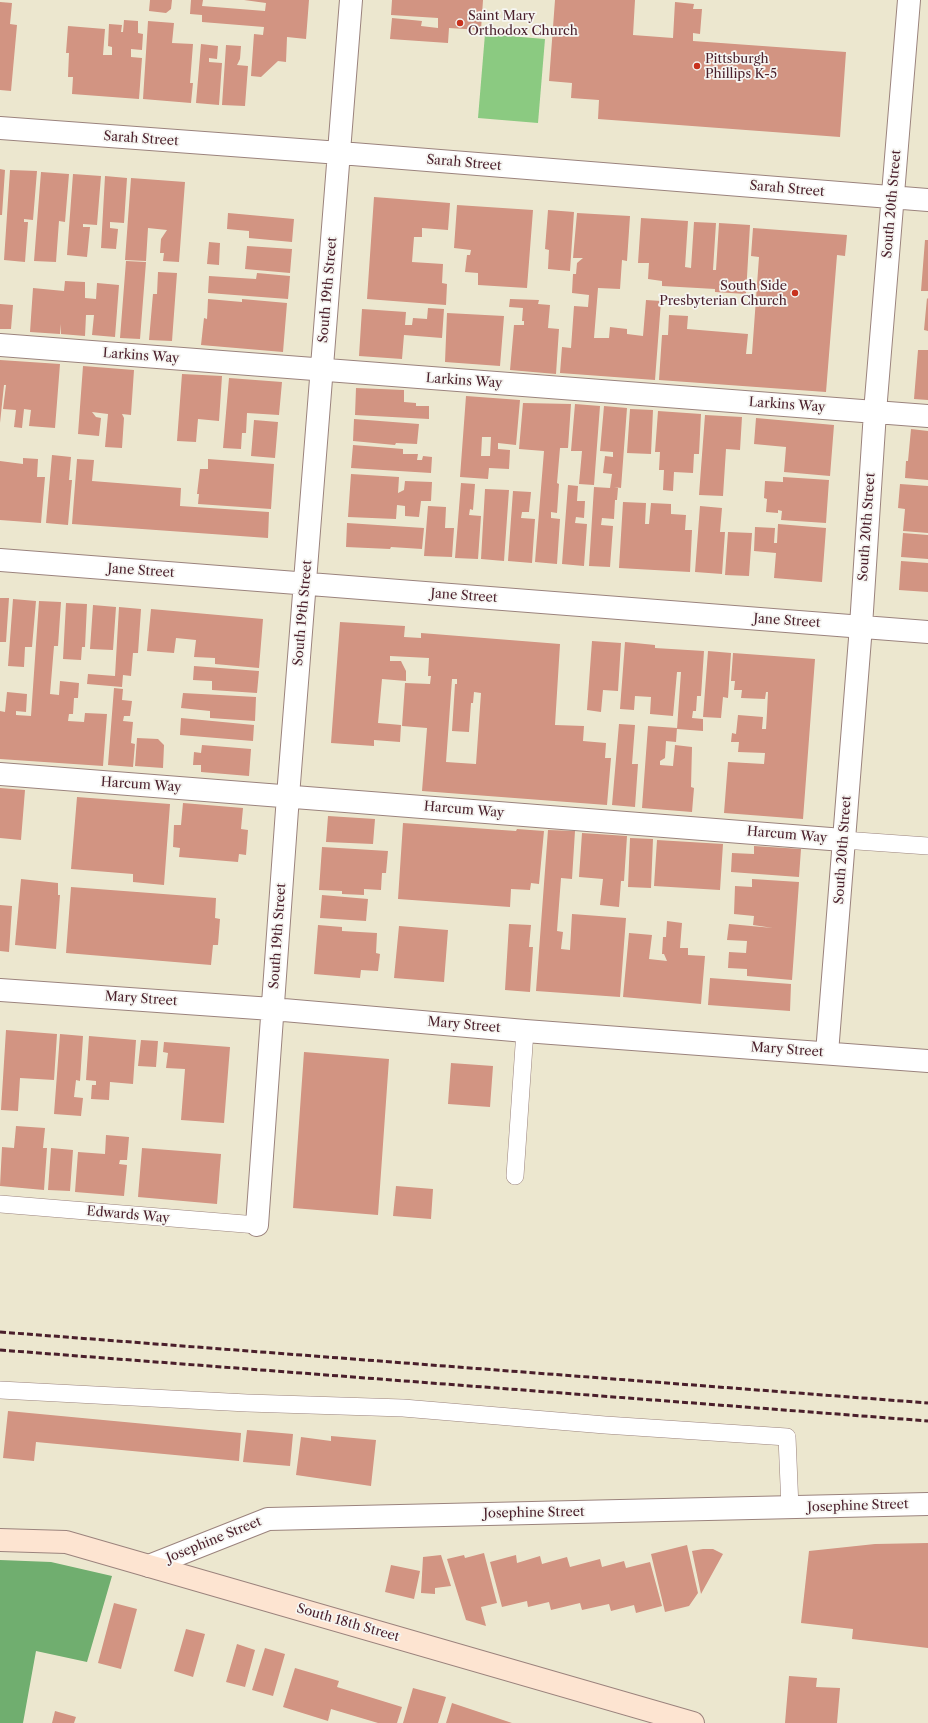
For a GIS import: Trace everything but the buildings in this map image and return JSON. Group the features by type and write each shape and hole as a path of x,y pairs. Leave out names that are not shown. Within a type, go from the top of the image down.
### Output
{"main road":[{"name":"South 18th Street","path":"0,1540 66,1542 693,1723"}],"street":[{"name":"South 19th Street","path":"257,1225 288,796 321,370 340,153 350,0"},
{"name":"South 20th Street","path":"827,1053 861,626 875,412 909,0"},
{"name":"Sarah Street","path":"0,128 340,153 928,200"},
{"name":"Larkins Way","path":"0,345 928,416"},
{"name":"Jane Street","path":"0,560 928,632"},
{"name":"Harcum Way","path":"0,774 843,840"},
{"name":"Mary Street","path":"0,990 272,1009 525,1031 928,1061"},
{"name":"Josephine Street","path":"150,1566 268,1519 928,1504"}],"lane":[{"name":"Harcum Way","path":"843,840 928,846"},
{"path":"515,1176 525,1031"},
{"name":"Edwards Way","path":"0,1204 257,1225"},
{"path":"0,1390 247,1403 403,1408 605,1425 787,1436 790,1508"}],"green space":[{"path":"485,34 545,39 538,123 478,118"},
{"path":"0,1560 51,1562 112,1576 87,1662 36,1651 23,1723 0,1723"}],"railway":[{"path":"0,1332 928,1403"},
{"path":"0,1350 928,1421"}],"place":[{"name":"Saint Mary Orthodox Church","path":"460,23"},
{"name":"Pittsburgh Phillips K-5","path":"697,66"},
{"name":"South Side Presbyterian Church","path":"795,293"}]}
